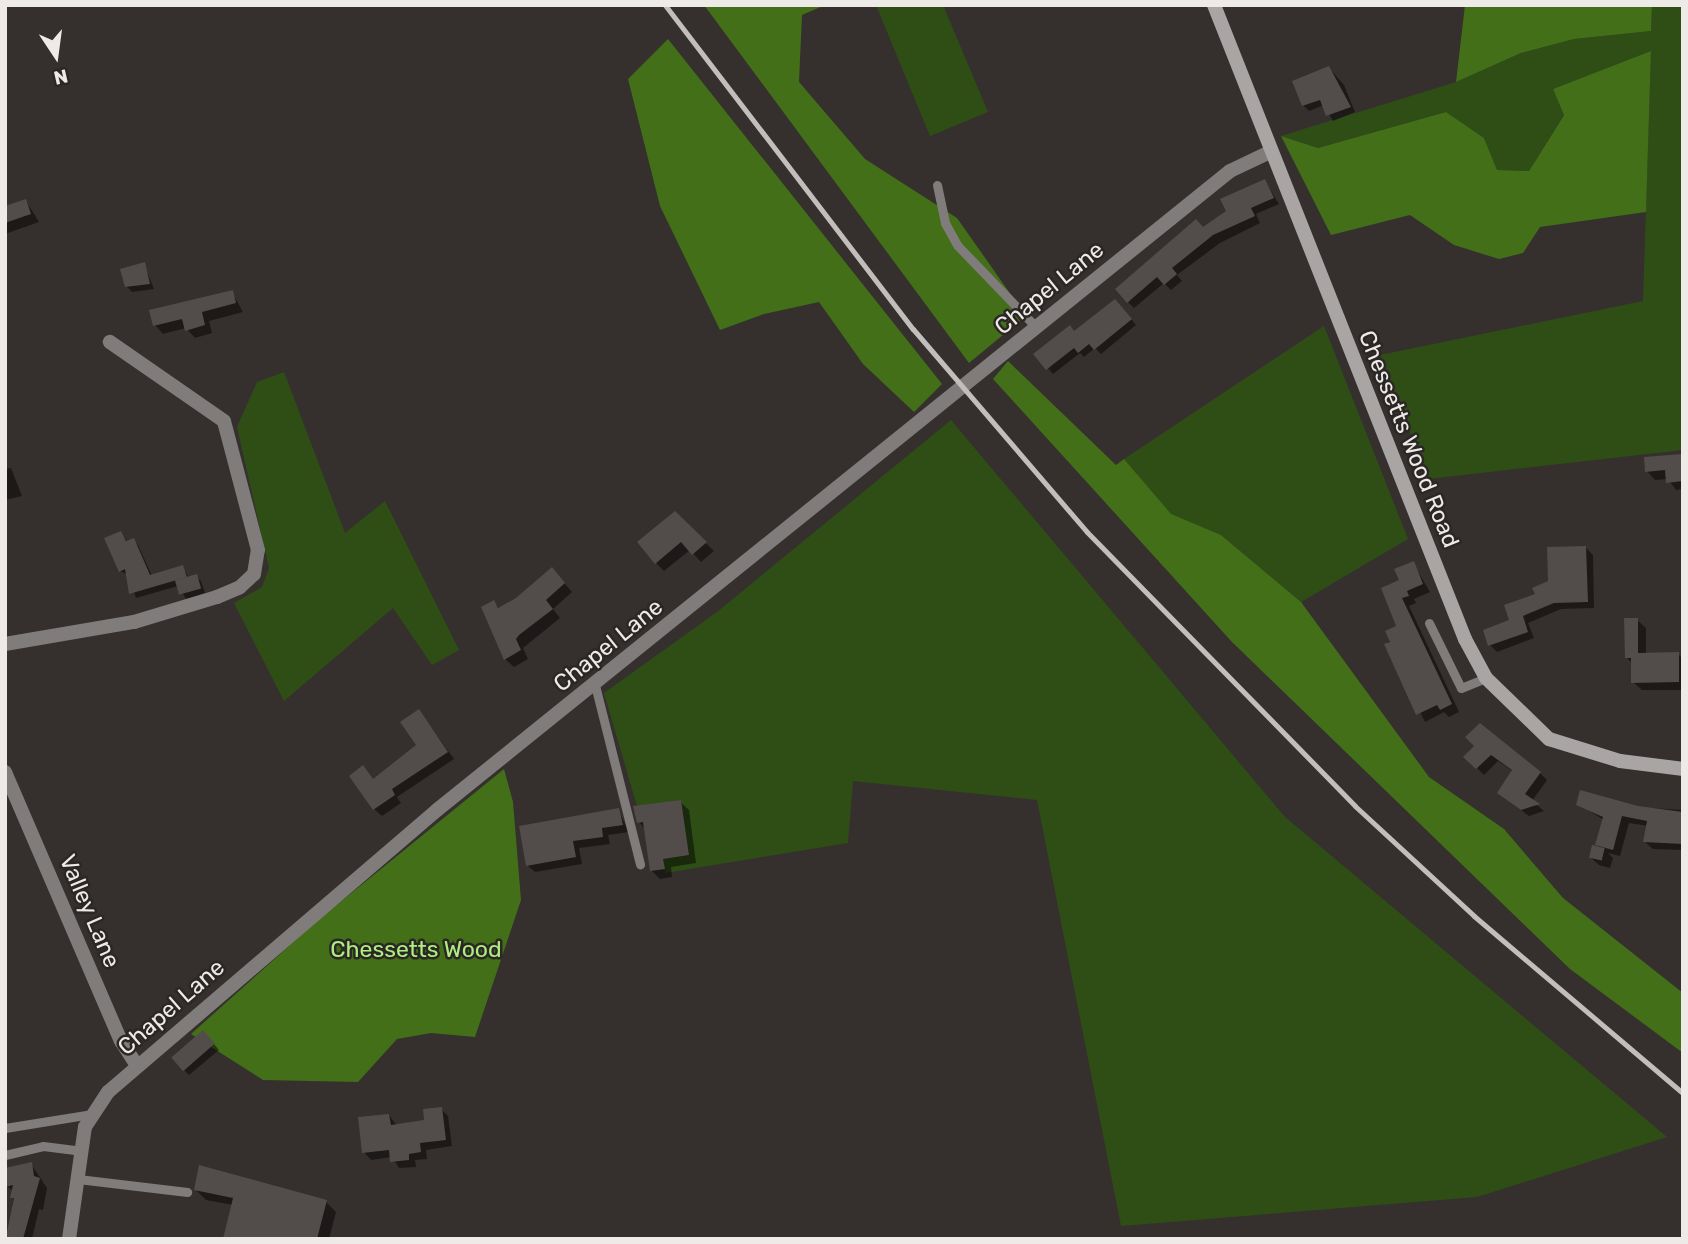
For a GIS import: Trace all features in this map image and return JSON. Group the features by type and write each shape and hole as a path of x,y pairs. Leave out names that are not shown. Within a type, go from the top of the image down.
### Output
{"street":[{"name":"Chessetts Wood Road","path":"1214,5 1465,639 1486,678 1549,738 1620,761 1683,769"},
{"name":"Chapel Lane","path":"90,1114 138,1066 287,934 1230,171 1270,152"},
{"path":"5,644 148,618 217,597 240,587 254,574 258,551 224,421 110,342"},
{"name":"Valley Lane","path":"5,772 121,1041 138,1066"},
{"path":"69,1239 90,1114"}],"lane":[{"path":"937,185 945,223 958,246 1037,327"},
{"path":"1429,623 1461,688 1486,678"},
{"path":"595,685 640,864"},
{"path":"5,1128 90,1114"},
{"path":"5,1155 43,1146 83,1151"},
{"path":"78,1179 187,1192"}],"green space":[{"path":"704,5 825,5 802,15 799,82 865,159 957,218 1026,316 969,363"},
{"path":"876,5 943,5 988,112 930,136"},
{"path":"1465,5 1652,5 1651,31 1574,39 1521,53 1456,82"},
{"path":"1652,5 1683,5 1683,450 1428,479 1380,355 1643,301 1651,51 1553,89 1564,114 1529,171 1497,170 1484,138 1446,112 1318,148 1281,136 1456,82 1521,53 1574,39 1651,31"},
{"path":"668,39 942,384 914,412 863,364 819,302 764,314 720,330 660,206 628,79"},
{"path":"1651,51 1646,212 1540,227 1523,253 1499,259 1454,245 1410,215 1331,235 1281,136 1318,148 1446,112 1484,138 1497,170 1529,171 1564,115 1553,89"},
{"path":"1324,326 1408,539 1301,602 1221,535 1171,515 1124,459"},
{"path":"1008,361 1116,465 1124,459 1171,514 1221,535 1301,602 1429,777 1504,829 1563,898 1683,993 1683,1053 1570,969 1232,642 993,379"},
{"path":"284,372 345,533 385,501 459,650 432,665 393,608 284,701 234,603 262,587 269,568 237,427 257,382"},
{"path":"951,420 1285,817 1667,1137 1477,1197 1121,1226 1037,800 853,781 848,843 665,873 663,859 689,855 681,800 637,806 604,693 717,612"},
{"name":"Chessetts Wood","path":"504,769 513,802 521,900 475,1037 431,1033 397,1039 358,1082 263,1080 191,1034 317,921"}],"building":[{"path":"1329,66 1351,107 1326,116 1320,100 1302,106 1292,81"},
{"path":"1265,179 1274,198 1251,208 1255,216 1213,235 1172,268 1177,274 1164,285 1157,277 1127,303 1115,289 1196,219 1203,227 1226,211 1220,199"},
{"path":"26,199 31,214 5,223 5,206"},
{"path":"145,262 150,284 125,287 120,269"},
{"path":"233,290 236,303 202,312 205,325 185,331 182,319 153,326 149,310"},
{"path":"1115,299 1132,319 1094,350 1089,344 1078,353 1074,348 1046,370 1033,354 1070,325 1074,331"},
{"path":"1683,454 1683,481 1666,483 1665,470 1645,472 1644,457"},
{"path":"675,511 707,542 692,555 681,542 655,564 637,542"},
{"path":"121,531 126,541 134,538 150,575 183,565 187,577 129,594 125,569 119,572 104,538"},
{"path":"1586,546 1588,602 1554,603 1523,616 1528,632 1488,646 1483,630 1509,620 1504,605 1535,594 1532,588 1548,581 1547,547"},
{"path":"1414,561 1423,584 1407,591 1409,596 1402,598 1452,704 1440,710 1437,705 1416,715 1384,644 1390,642 1385,631 1396,626 1381,588 1399,580 1394,569"},
{"path":"552,567 565,583 546,600 553,609 519,635 516,639 521,650 504,660 481,607 494,600 498,608 516,598"},
{"path":"197,574 201,588 179,595 175,580"},
{"path":"1624,618 1638,618 1638,653 1679,652 1679,682 1631,683 1631,658 1625,658"},
{"path":"419,709 448,752 392,789 395,795 373,810 349,776 363,765 373,779 416,745 400,722"},
{"path":"1480,723 1541,772 1525,794 1540,804 1521,810 1497,793 1512,770 1491,755 1476,769 1463,757 1474,746 1465,737"},
{"path":"1580,790 1638,806 1683,812 1683,844 1643,842 1647,821 1622,816 1613,850 1595,845 1603,817 1576,805"},
{"path":"681,800 689,855 663,859 665,869 650,871 643,822 637,823 633,806"},
{"path":"619,808 623,825 602,828 603,837 573,841 576,857 526,866 519,826"},
{"path":"1592,845 1605,848 1602,861 1589,858"},
{"path":"203,1030 215,1044 183,1071 171,1058"},
{"path":"442,1107 446,1140 420,1143 421,1152 409,1154 409,1160 390,1162 389,1150 362,1153 358,1117 389,1114 391,1125 424,1120 423,1109"},
{"path":"32,1162 34,1176 40,1178 23,1239 6,1237 14,1198 10,1198 13,1185 5,1187 5,1168"},
{"path":"199,1165 327,1200 317,1239 223,1239 233,1198 194,1190"}],"railway":[{"path":"665,5 913,329 1087,532 1355,806 1474,916 1683,1093"}]}
